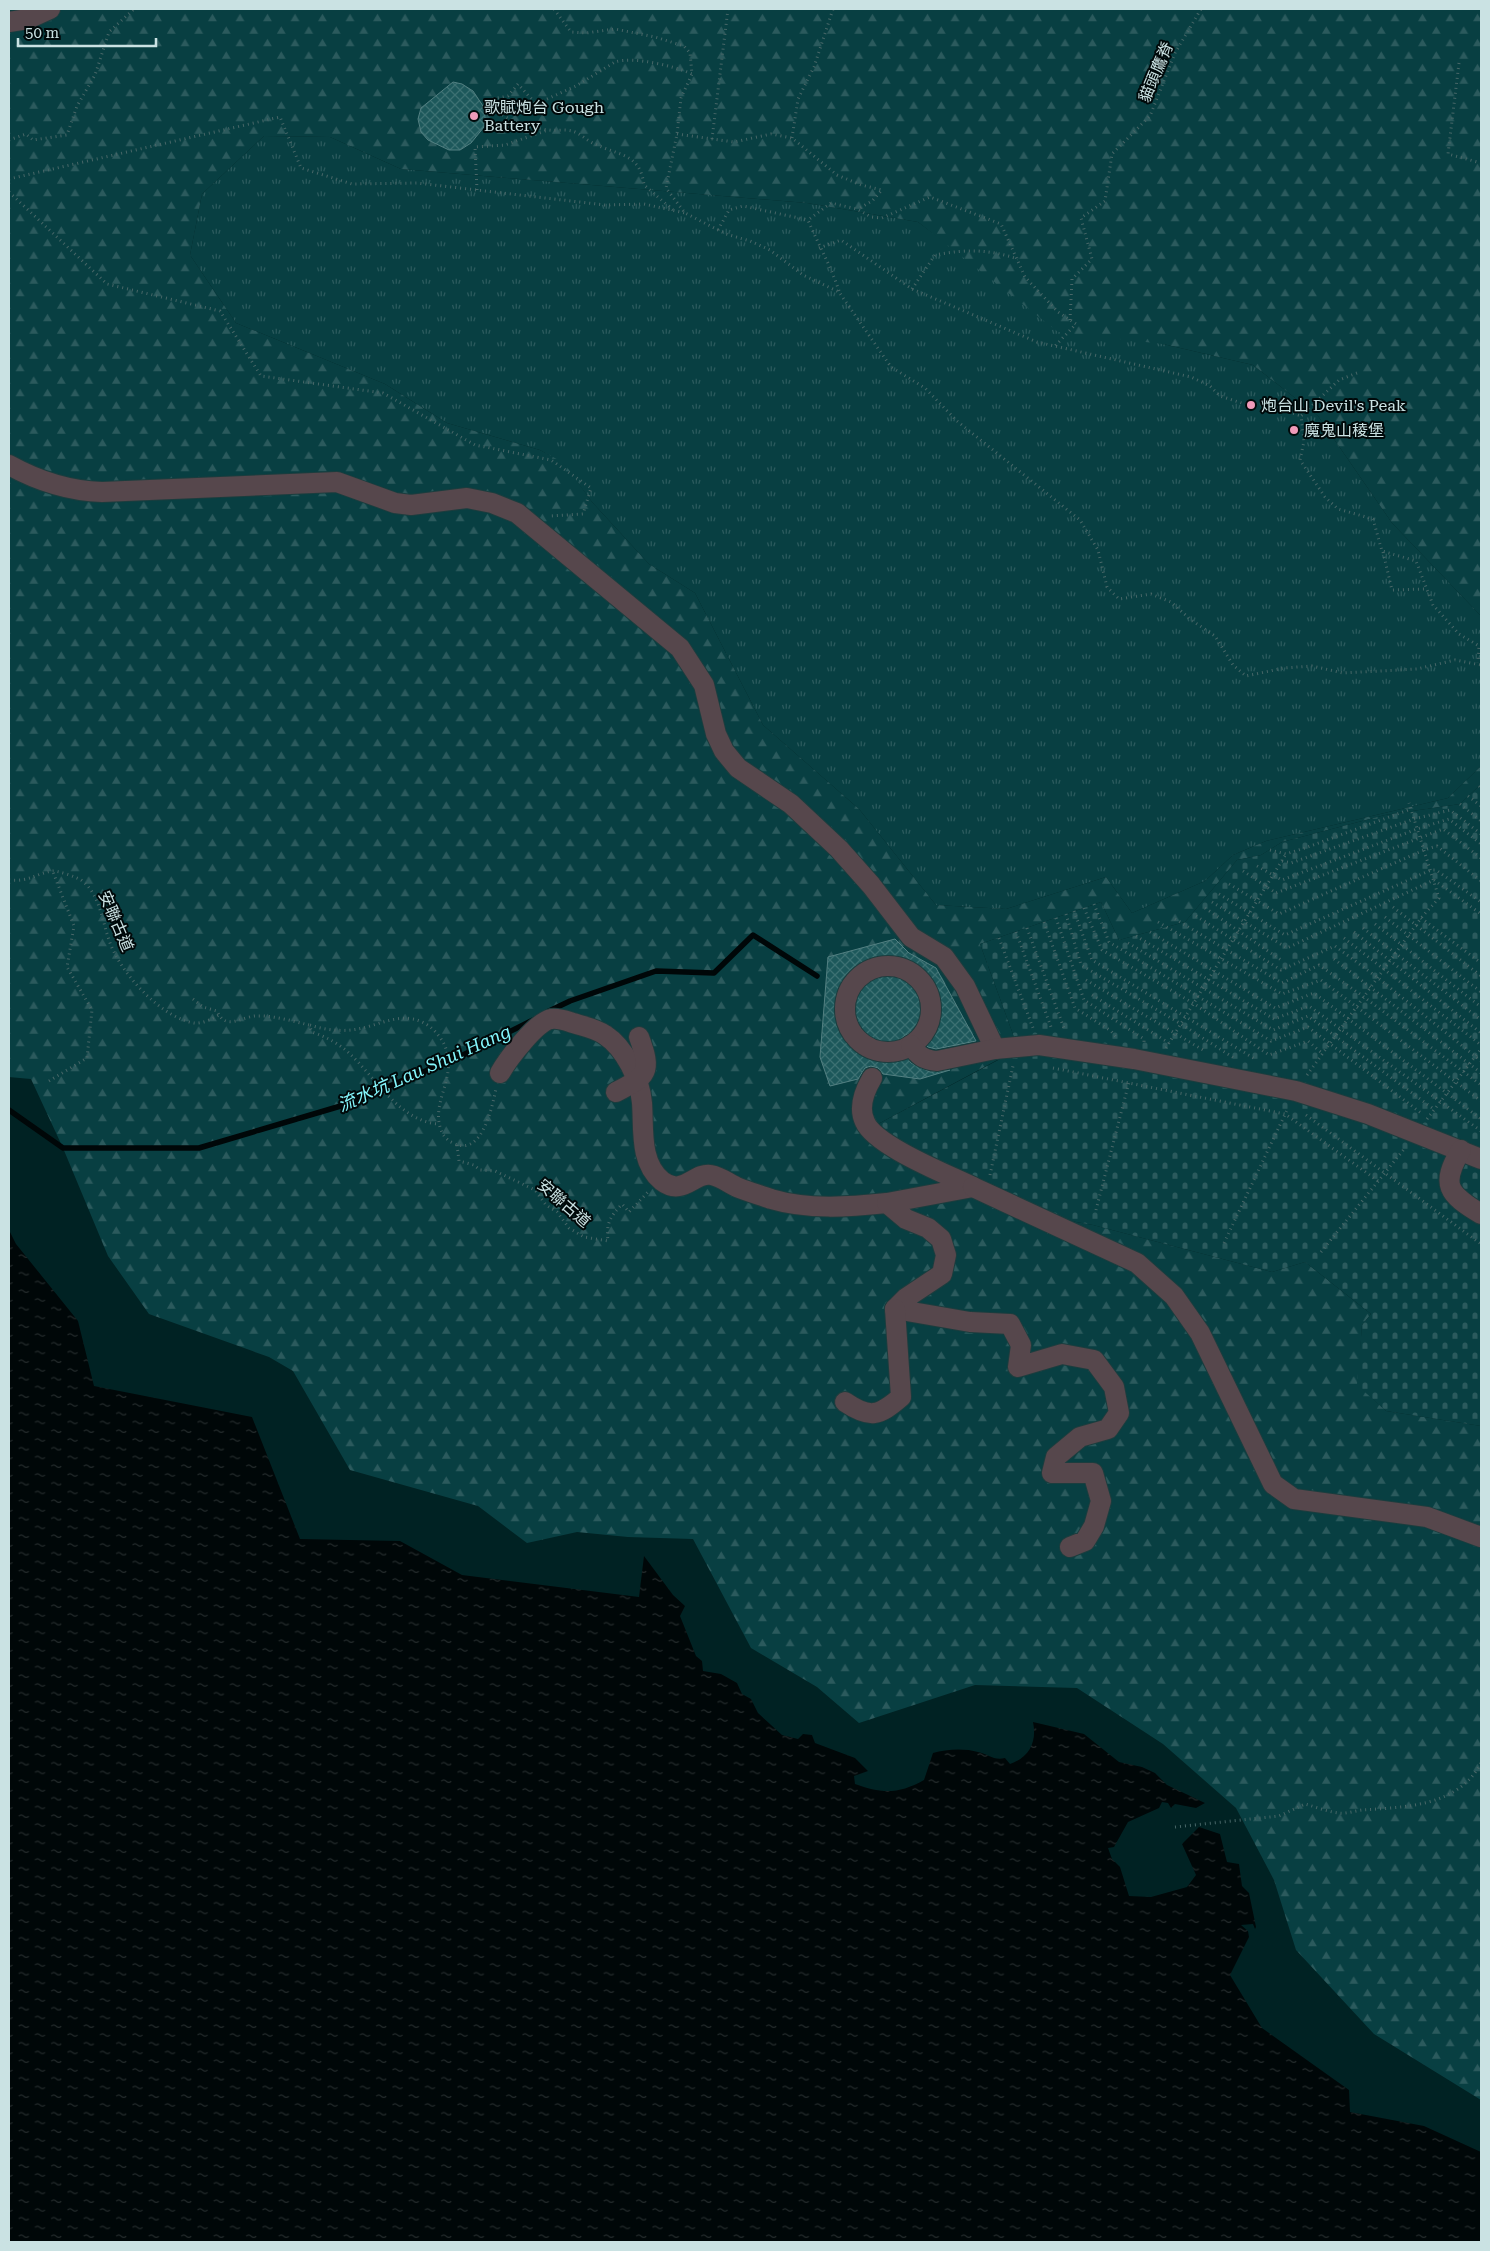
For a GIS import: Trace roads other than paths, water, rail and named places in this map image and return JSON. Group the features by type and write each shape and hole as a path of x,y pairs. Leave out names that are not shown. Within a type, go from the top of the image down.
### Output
{"street":[{"path":"9,22 28,18 50,9"},
{"path":"9,465 40,479 80,490 102,492 336,482 395,503 420,504 467,498 492,502 517,513 663,631 680,648 704,685 716,734 724,752 738,768 791,804 839,849 871,885 911,937 944,957 965,986 995,1049"},
{"path":"888,965 906,970 921,981 928,992 931,1005 930,1018 926,1030 911,1046 896,1051 874,1049 857,1038 851,1030 846,1015 846,999 850,989 863,973 888,965"},
{"path":"500,1073 506,1062 540,1024 550,1019 560,1019 595,1030 609,1037 622,1051 638,1081 642,1102 645,1150 662,1180 674,1186 687,1185 707,1174 774,1200 813,1206 849,1207 887,1203 981,1184"},
{"path":"616,1092 638,1081 646,1072 646,1062 639,1037"},
{"path":"911,1046 916,1054 926,1060 937,1061 995,1049 1056,1047 1144,1061 1293,1097 1423,1125 1461,1150 1481,1158"},
{"path":"872,1078 862,1101 865,1122 879,1137 922,1162 981,1184 1137,1263 1174,1296 1200,1333 1273,1484 1294,1499 1427,1517 1481,1537"},
{"path":"1461,1150 1450,1169 1449,1184 1453,1192 1463,1203 1481,1214"},
{"path":"844,1402 860,1413 884,1412 901,1397 895,1309 906,1298 942,1274 946,1255 941,1239 928,1228 906,1218 887,1203"},
{"path":"895,1309 970,1322 1010,1324 1021,1345 1018,1367 1062,1354 1094,1360 1114,1387 1120,1413 1108,1428 1080,1437 1056,1457 1052,1473 1093,1473 1101,1501 1094,1526 1085,1541 1070,1547"}],"water":[{"path":"9,1230 16,1244 78,1321 94,1386 252,1417 300,1539 400,1541 462,1575 639,1597 644,1556 673,1595 685,1606 680,1616 696,1656 702,1661 703,1671 721,1674 737,1683 742,1694 751,1699 758,1713 782,1735 798,1739 803,1734 812,1735 815,1743 855,1758 868,1771 854,1776 855,1784 874,1790 898,1790 924,1780 933,1753 961,1750 973,1751 994,1758 1005,1758 1010,1764 1027,1753 1033,1742 1033,1722 1084,1734 1119,1762 1142,1767 1155,1773 1167,1785 1205,1803 1196,1808 1175,1804 1171,1808 1168,1803 1162,1802 1159,1808 1128,1822 1114,1847 1108,1848 1112,1859 1120,1867 1129,1896 1151,1897 1187,1887 1196,1875 1182,1844 1199,1827 1220,1834 1227,1862 1239,1864 1242,1886 1249,1893 1256,1927 1255,1929 1253,1924 1241,1925 1248,1931 1249,1937 1230,1975 1262,2028 1349,2090 1350,2112 1424,2126 1481,2152 1481,2242 9,2242"}],"waterway":[{"name":"流水坑 Lau Shui Hang","path":"547,1012 570,1001 656,971 714,973 753,935 817,976"},
{"name":"流水坑 Lau Shui Hang","path":"9,1110 63,1148 199,1148 344,1105 459,1057 535,1019"}],"place":[{"name":"歌賦炮台 Gough Battery","path":"474,116"},
{"name":"炮台山 Devil's Peak","path":"1251,405"},
{"name":"魔鬼山稜堡","path":"1294,430"}]}
